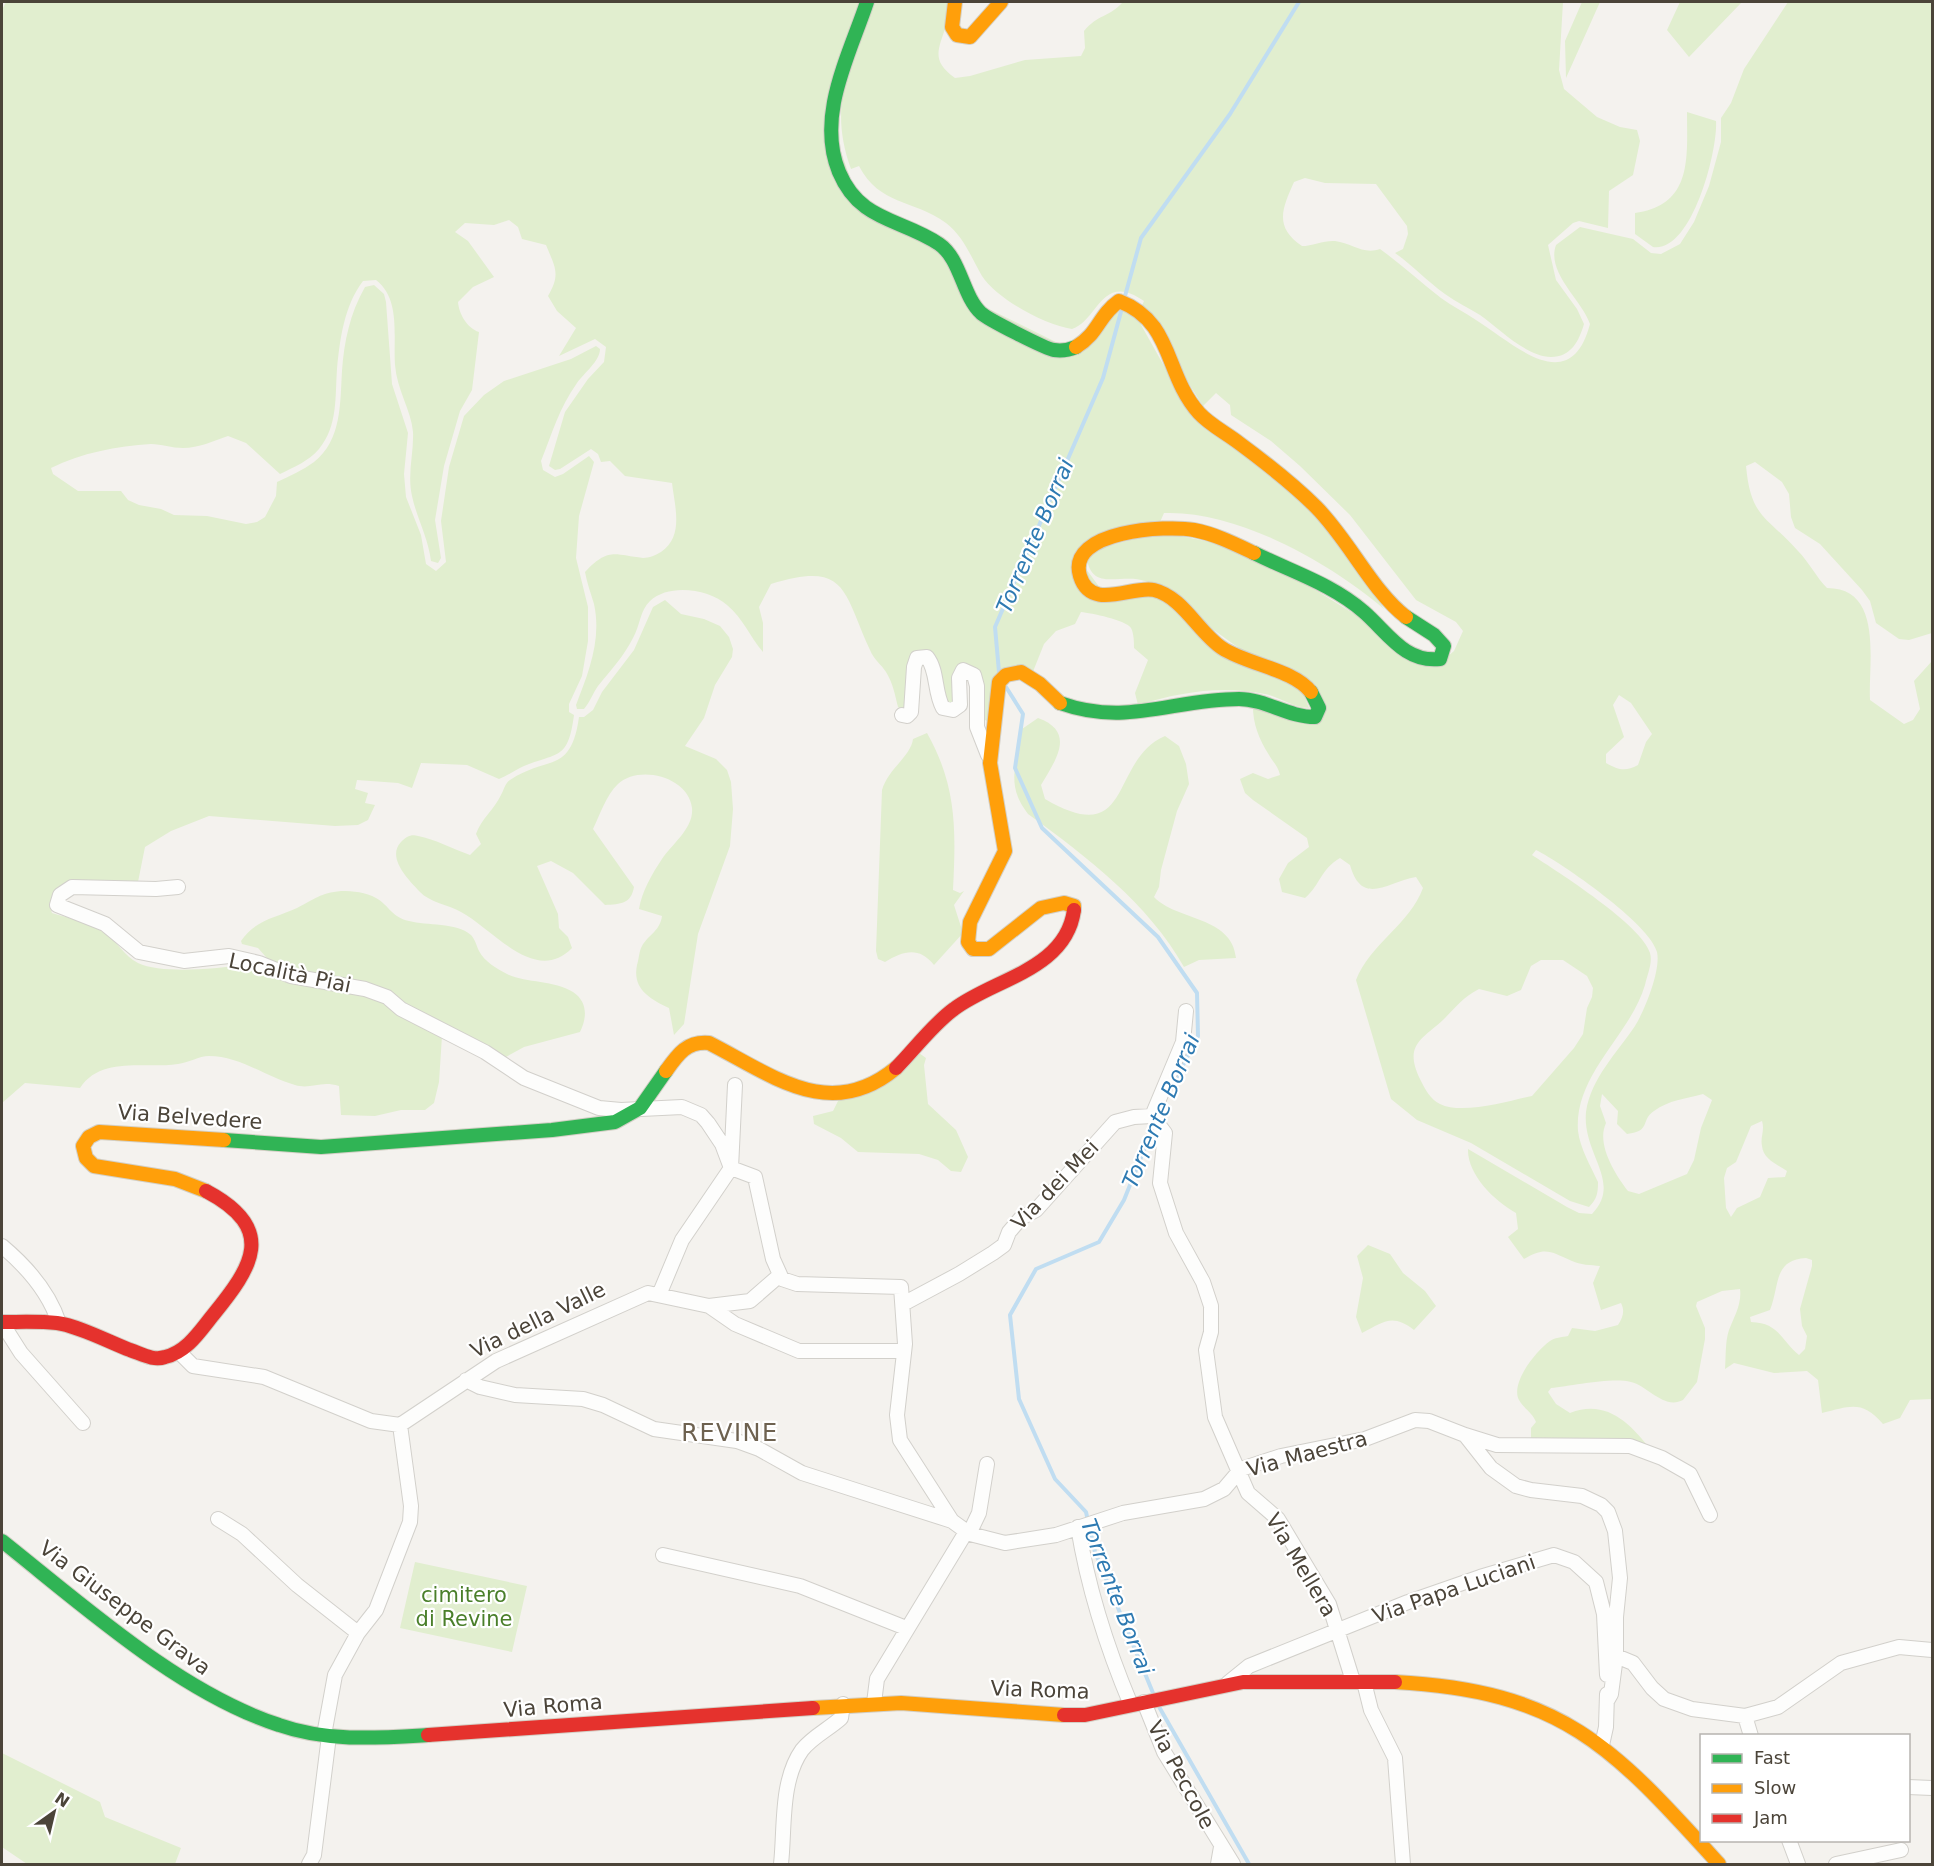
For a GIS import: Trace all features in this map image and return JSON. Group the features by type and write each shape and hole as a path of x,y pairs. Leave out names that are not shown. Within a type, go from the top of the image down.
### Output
{"street":[{"path":"867,2 831,108 831,144 839,171 854,200 880,217 940,245 952,260 970,299 982,315 1052,350 1070,350 1090,338 1106,310 1119,301 1140,308 1162,337 1188,397 1198,412 1264,462 1326,517 1393,604 1409,621 1437,634 1444,646 1440,659 1432,662 1416,659 1394,643 1370,617 1334,590 1240,547 1192,530 1160,530 1111,535 1090,544 1082,555 1078,570 1083,584 1095,593 1112,597 1145,587 1159,591 1172,599 1216,644 1245,662 1281,670 1315,693 1319,708 1315,717 1299,719 1283,710 1243,699 1122,716 1085,712 1057,702 1038,682 1021,672 1003,679 990,763"},
{"path":"955,2 951,28 954,35 961,38 970,37 1001,2"},
{"path":"639,1108 681,1050 697,1042 709,1043 793,1086 827,1094 869,1089 885,1079 939,1022 965,999 1014,979 1038,964 1074,920 1074,906 1065,901 1054,902 1038,910 989,949 973,949 968,942 970,922 1005,851 990,763 977,726 977,686 974,675 963,670 959,678 960,705 953,710 943,708 938,699 932,664 927,657 917,658 914,667 911,712 907,716 902,715"},
{"name":"Località Piai","path":"178,887 156,889 72,887 60,895 57,905 105,924 139,952 184,962 229,956 259,963 291,976 365,989 387,997 401,1009 485,1052 524,1078 599,1108 639,1108"},
{"path":"1155,1119 1183,1042 1186,1011"},
{"path":"735,1085 731,1168 682,1240 659,1294 709,1306 750,1301 780,1275"},
{"path":"639,1108 682,1107 701,1115 722,1144 731,1168 755,1178 764,1224 780,1275 787,1282 900,1287 903,1304 903,1351 897,1415 900,1440 952,1521"},
{"name":"Via Belvedere","path":"180,1353 246,1272 252,1249 248,1232 226,1204 196,1187 174,1179 94,1166 86,1158 83,1146 89,1137 99,1132 321,1147 552,1130 615,1122 639,1108"},
{"name":"Via dei Mei","path":"903,1304 959,1274 1004,1245 1009,1232 1021,1218 1036,1210 1115,1122 1134,1117 1155,1119"},
{"name":"Via Mellera","path":"1155,1119 1165,1133 1161,1183 1176,1233 1203,1282 1211,1306 1211,1332 1206,1350 1215,1417 1248,1493 1278,1519 1329,1604 1358,1681 1395,1758 1403,1864"},
{"path":"2,1246 22,1263 48,1297 59,1323"},
{"name":"Via della Valle","path":"400,1425 496,1361 618,1304 648,1293 659,1294"},
{"path":"709,1306 735,1324 799,1351 903,1351"},
{"path":"2,1322 59,1323 155,1359 169,1359 180,1353 193,1366 264,1377 371,1421 400,1425 411,1506 410,1522 376,1610 358,1633 335,1675 314,1855 309,1864"},
{"path":"2,1322 21,1353 83,1423"},
{"name":"Via Maestra","path":"466,1380 480,1387 515,1395 583,1399 603,1405 654,1429 737,1441 759,1449 802,1473 952,1521 968,1533 1005,1543 1046,1538 1123,1513 1204,1498 1224,1489 1239,1472 1281,1456 1365,1439 1415,1420 1429,1421 1497,1445 1630,1446 1662,1458 1690,1474 1710,1515"},
{"path":"1465,1435 1491,1468 1516,1486 1582,1496 1601,1505 1608,1512 1616,1531 1619,1571 1617,1656 1611,1694 1606,1701"},
{"path":"874,1702 877,1679 906,1628 979,1513 987,1464"},
{"path":"218,1519 242,1534 297,1585 358,1633"},
{"name":"Via Peccole","path":"1081,1527 1084,1567 1164,1752 1233,1864"},
{"name":"Via Giuseppe Grava","path":"2,1541 102,1620 201,1691 230,1706 280,1726 327,1736"},
{"path":"663,1555 800,1586 906,1628"},
{"name":"Via Papa Luciani","path":"1226,1684 1249,1666 1428,1594 1554,1556 1574,1562 1596,1582 1604,1614 1606,1727 1602,1745"},
{"path":"1617,1656 1634,1663 1652,1688 1673,1702 1692,1709 1744,1716 1778,1707 1841,1663 1899,1647 1932,1650"},
{"name":"Via Roma","path":"327,1736 360,1739 491,1732 874,1702 1059,1716 1085,1715 1226,1684 1250,1681 1425,1682 1479,1689 1535,1707 1602,1745 1652,1791 1719,1864"},
{"path":"781,1864 787,1795 792,1774 801,1752 841,1718 843,1704"},
{"path":"1744,1716 1750,1734"},
{"path":"1910,1787 1932,1788"},
{"path":"1790,1842 1798,1864"},
{"name":"Via Peccole","path":"1218,1864 1221,1846"},
{"path":"1836,1864 1901,1850"}],"green space":[{"path":"6,2 863,2 830,120 856,195 917,228 985,307 1064,346 1119,311 1127,312 1140,323 1173,382 1318,510 1384,609 1338,574 1282,543 1222,520 1192,514 1164,513 1160,522 1076,555 1100,588 1145,590 1302,690 1309,708 1265,694 1233,690 1185,693 1138,705 1135,693 1148,660 1134,648 1131,628 1116,620 1081,612 1075,624 1056,631 1044,644 1030,679 1012,671 987,721 981,718 966,667 955,701 949,705 919,654 905,713 898,707 890,680 872,653 847,597 839,586 829,579 815,576 771,584 759,607 763,623 763,652 738,616 719,599 689,590 658,595 644,609 635,633 621,657 598,686 584,709 577,709 576,705 595,644 596,631 594,604 585,572 600,559 612,554 643,558 661,552 668,545 673,538 676,521 672,483 625,476 610,461 601,462 598,454 591,449 560,469 555,470 549,466 565,412 588,379 604,362 606,347 595,339 559,356 576,328 557,311 548,296 554,282 555,270 546,245 522,239 518,227 509,220 494,225 465,223 455,232 468,241 494,277 473,287 458,302 464,320 479,332 472,390 460,411 444,466 435,520 441,558 438,563 431,561 412,496 410,480 413,432 396,374 392,308 384,288 376,280 363,281 351,301 342,335 330,431 319,449 301,463 280,474 246,443 228,436 189,448 151,444 125,446 87,454 51,468 53,474 78,491 121,491 128,500 139,505 161,509 174,515 207,516 246,524 257,522 265,517 276,496 277,482 314,462 330,443 340,408 343,360 349,328 355,307 365,287 374,285 384,294 386,302 392,384 408,433 404,474 406,497 421,535 426,564 436,571 446,562 441,521 449,467 464,416 484,395 504,381 571,359 596,346 600,349 595,362 565,402 541,461 543,470 555,477 589,456 594,462 579,516 576,558 588,607 588,641 582,676 569,704 569,712 574,715 572,730 565,747 554,756 524,766 499,779 467,765 421,763 412,788 398,783 357,780 355,789 368,793 365,803 375,805 368,820 358,825 335,826 209,816 171,831 145,847 138,882 89,881 67,888 57,894 49,904 52,913 98,928 133,960 148,966 188,970 240,965 373,995 442,1036 439,1082 434,1103 425,1110 401,1110 375,1116 341,1115 339,1086 332,1084 295,1085 231,1059 209,1056 178,1064 112,1068 100,1071 80,1088 25,1083 2,1103 2,10"},
{"path":"875,2 951,2 938,55 942,66 955,78 1025,60 1081,56 1085,48 1084,31 1123,2 1563,2 1559,70 1564,89 1597,117 1620,127 1637,130 1640,141 1633,175 1609,191 1608,228 1579,221 1573,223 1548,245 1556,280 1577,309 1584,324 1577,342 1569,351 1551,357 1522,347 1480,315 1445,294 1395,253 1403,249 1408,234 1407,226 1376,184 1325,183 1305,178 1294,182 1286,201 1283,217 1287,232 1302,246 1335,241 1368,251 1380,249 1441,298 1507,341 1539,359 1555,362 1569,359 1581,347 1590,324 1560,276 1554,255 1556,245 1580,227 1633,239 1651,253 1661,254 1680,244 1694,222 1709,186 1721,142 1721,118 1731,103 1744,69 1788,2 1932,2 1932,633 1909,640 1899,639 1876,623 1870,601 1862,590 1820,544 1795,528 1791,517 1789,494 1782,482 1755,462 1746,466 1752,497 1762,515 1802,555 1827,588 1845,591 1857,600 1865,614 1871,648 1870,700 1904,724 1913,720 1920,709 1914,681 1932,661 1932,1399 1910,1400 1900,1418 1883,1424 1876,1416 1862,1408 1841,1408 1822,1413 1818,1380 1807,1371 1774,1373 1734,1363 1725,1369 1726,1344 1739,1305 1740,1289 1722,1291 1697,1302 1696,1306 1705,1328 1705,1339 1697,1382 1683,1400 1669,1402 1637,1384 1623,1381 1603,1381 1551,1388 1548,1392 1556,1404 1570,1413 1583,1409 1595,1409 1616,1416 1634,1430 1650,1449 1531,1443 1531,1428 1536,1422 1519,1400 1517,1393 1521,1376 1526,1368 1544,1346 1554,1339 1568,1336 1572,1328 1595,1331 1618,1325 1623,1309 1621,1303 1601,1310 1593,1283 1600,1266 1578,1263 1548,1252 1538,1253 1524,1259 1508,1237 1518,1229 1516,1213 1483,1186 1472,1168 1468,1149 1567,1207 1579,1213 1592,1214 1604,1190 1603,1179 1586,1127 1586,1112 1599,1077 1635,1026 1643,1010 1657,969 1657,952 1651,940 1639,926 1604,895 1565,867 1536,850 1532,855 1598,900 1632,928 1644,941 1651,957 1638,1004 1593,1073 1579,1110 1579,1137 1598,1182 1596,1196 1589,1207 1570,1201 1471,1143 1417,1120 1391,1099 1356,980 1362,967 1409,912 1423,888 1416,877 1377,889 1369,889 1361,885 1355,878 1350,865 1340,858 1328,867 1305,898 1282,892 1279,879 1288,863 1309,847 1307,838 1245,793 1240,779 1253,773 1268,779 1280,775 1259,736 1253,701 1299,717 1322,704 1241,650 1151,583 1135,579 1099,578 1088,565 1086,552 1160,532 1251,550 1409,648 1447,657 1454,651 1463,631 1456,622 1416,600 1350,515 1271,441 1231,415 1230,405 1216,393 1203,406 1141,308 1144,301 1130,293 1118,292 1109,295 1081,324 1072,329 1036,317 1010,302 989,285 962,241 946,223 934,215 887,195 867,179 859,166 851,169 841,124 842,103 851,64","holes":["1619,695 1631,703 1652,734 1646,742 1638,765 1629,769 1618,769 1606,763 1606,754 1624,737 1613,705","1541,960 1563,960 1587,976 1593,988 1592,997 1587,1008 1583,1034 1574,1048 1532,1096 1473,1108 1449,1107 1436,1102 1426,1090 1415,1067 1414,1058 1418,1043 1464,999 1479,989 1507,996 1521,990 1531,966","1602,1094 1618,1111 1617,1124 1627,1134 1635,1133 1643,1128 1650,1114 1665,1104 1703,1094 1712,1100 1701,1128 1694,1160 1687,1174 1639,1194 1628,1191 1608,1158 1603,1140 1606,1123 1600,1106","1762,1121 1763,1151 1772,1161 1787,1171 1785,1177 1768,1178 1760,1197 1737,1208 1731,1217 1726,1208 1724,1178 1727,1168 1736,1162 1751,1126","1806,1258 1812,1260 1800,1309 1802,1326 1807,1336 1805,1349 1799,1355 1768,1325 1751,1322 1750,1317 1770,1310 1779,1275 1788,1263"]},
{"path":"1582,2 1600,2 1566,78 1565,41"},
{"path":"1680,2 1742,2 1689,57 1667,30"},
{"path":"1687,112 1716,121 1707,175 1691,217 1680,234 1667,244 1653,247 1635,234 1635,213 1654,208 1668,200 1677,189 1686,162"},
{"path":"665,600 681,614 704,619 720,626 729,637 733,649 732,657 715,685 704,718 685,746 716,759 727,770 731,782 733,809 730,846 698,934 684,1024 674,1035 669,1008 644,992 637,981 636,973 641,948 657,929 662,916 639,909 642,896 666,853 686,829 692,815 689,797 673,782 650,775 627,778 610,794 593,829 634,887 628,900 605,905 573,873 551,861 537,866 558,914 559,928 568,937 572,948 558,958 543,961 529,958 461,912 424,895 405,875 396,855 401,842 413,835 431,839 470,855 481,844 476,834 478,829 507,783 523,772 555,761 570,748 579,717 584,717 593,710 602,692 634,650 653,607"},
{"path":"1038,718 1050,724 1057,731 1060,739 1056,757 1041,785 1045,799 1073,812 1093,814 1107,808 1147,748 1165,736 1179,746 1186,764 1189,784 1177,811 1161,870 1159,887 1154,897 1164,905 1202,921 1225,934 1232,944 1236,958 1199,960 1184,967 1153,922 1115,883 1094,864 1028,814 1016,792 1014,773 1022,729"},
{"path":"927,733 944,771 949,790 954,828 953,890 960,893 964,891 954,905 963,933 934,965 923,955 911,952 898,955 885,962 878,959 876,951 882,790 889,776 908,751 913,739"},
{"path":"341,891 359,892 372,896 403,919 416,923 450,926 465,931 471,935 484,958 503,972 523,979 557,985 573,992 584,1005 585,1016 580,1032 524,1047 504,1058 401,1005 273,965 258,948 242,944 241,941 259,924 323,895"},
{"path":"919,1053 926,1058 924,1065 928,1104 956,1130 968,1157 961,1172 951,1171 938,1160 919,1154 858,1152 841,1138 814,1124 813,1116 833,1111 839,1099"},
{"path":"1368,1245 1390,1254 1403,1273 1425,1291 1436,1306 1414,1330 1400,1322 1388,1321 1362,1333 1356,1317 1363,1278 1357,1256"},
{"name":"cimitero di Revine","path":"415,1562 527,1586 512,1652 400,1628"},
{"path":"2,1753 100,1802 105,1817 181,1848 175,1864 27,1864 2,1847"}],"waterway":[{"name":"Torrente Borrai","path":"1125,296 1141,238 1230,114 1299,2"},
{"name":"Torrente Borrai","path":"999,672 995,627 1103,378 1122,308"},
{"name":"Torrente Borrai","path":"1006,687 1023,714 1015,768 1042,828 1158,937 1197,993 1198,1036 1168,1094"},
{"name":"Torrente Borrai","path":"1153,1693 1095,1552 1086,1512 1055,1479 1019,1399 1010,1315 1036,1269 1099,1242 1124,1200 1154,1125"},
{"name":"Torrente Borrai","path":"1158,1705 1249,1864"}],"traffic: fast":[{"path":"867,2 844,65 833,108 831,129 833,151 839,172 848,188 858,201 870,210 939,244 952,259 970,297 981,313 1054,350 1076,347"},
{"path":"1254,553 1311,579 1352,602 1407,651 1428,659 1440,659 1444,646 1434,635 1406,617"},
{"path":"1060,703 1084,710 1129,712 1215,700 1239,699 1315,717 1319,708 1311,692"},
{"path":"224,1140 321,1147 552,1130 615,1122 640,1108 666,1071"},
{"path":"2,1541 100,1619 169,1670 242,1711 279,1725 316,1734 353,1738 428,1735"}],"traffic: slow":[{"path":"955,2 952,27 957,35 970,37 1001,2"},
{"path":"1076,347 1084,342 1119,301 1137,310 1150,322 1159,335 1179,382 1199,413 1279,474 1316,507 1339,534 1382,593 1406,617"},
{"path":"1254,553 1194,530 1142,530 1103,540 1088,549 1080,561 1080,576 1085,587 1093,593 1102,595 1145,589 1164,594 1182,607 1222,648 1244,659 1282,672 1303,684 1311,692"},
{"path":"1060,703 1040,684 1021,672 1006,675 999,682 990,763 1005,851 970,922 968,942 973,949 989,949 1041,908 1064,903 1074,906 1074,910"},
{"path":"666,1071 684,1050 701,1043 709,1043 778,1079 801,1088 824,1093 848,1092 872,1084 896,1068"},
{"path":"206,1191 175,1179 94,1166 86,1158 83,1146 89,1137 99,1132 224,1140"},
{"path":"1395,1682 1453,1688 1501,1698 1543,1712 1580,1732 1614,1757 1647,1787 1719,1864"},
{"path":"813,1708 901,1703 1064,1715"}],"traffic: jam":[{"path":"896,1068 954,1009 1043,960 1057,947 1068,930 1074,910"},
{"path":"2,1322 43,1322 66,1325 152,1358 161,1358 180,1351 198,1334 227,1297 247,1265 251,1249 250,1234 243,1220 229,1205 206,1191"},
{"path":"1064,1715 1085,1715 1243,1682 1395,1682"},
{"path":"428,1735 813,1708"}],"district":[{"name":"REVINE","path":"730,1433"}]}
